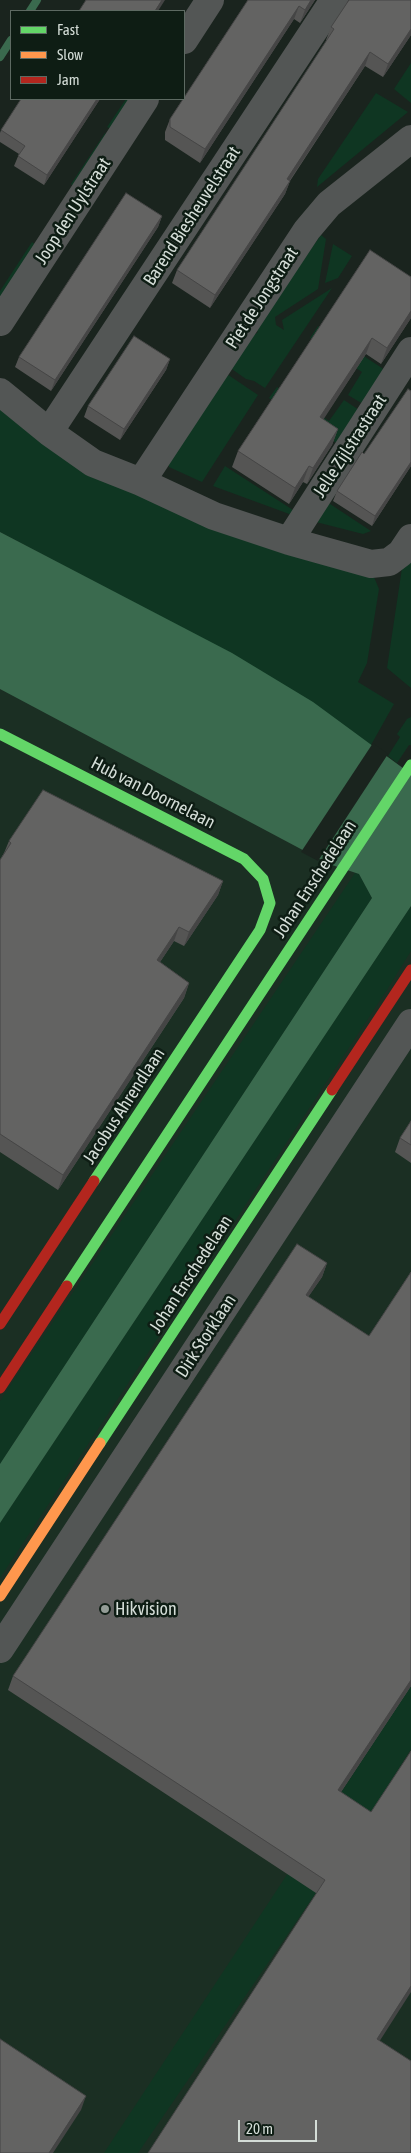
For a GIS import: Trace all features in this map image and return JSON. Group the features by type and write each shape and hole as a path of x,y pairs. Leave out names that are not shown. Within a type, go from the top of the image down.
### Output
{"street":[{"path":"185,38 210,0"},
{"name":"Barend Biesheuvelstraat","path":"49,432 334,0"},
{"name":"Joop den Uylstraat","path":"0,322 144,100"},
{"name":"Piet de Jongstraat","path":"141,482 307,230 329,204 411,139"},
{"name":"Jelle Zijlstrastraat","path":"289,541 411,351"},
{"path":"0,392 49,432 93,463 141,482 214,516 289,541 371,564 388,562 401,554 411,538"},
{"name":"Hub van Doornelaan","path":"0,734 244,859 263,879 270,903"},
{"name":"Johan Enschedelaan","path":"0,1388 411,765"},
{"name":"Jacobus Ahrendlaan","path":"0,1324 260,930 270,903"},
{"name":"Johan Enschedelaan","path":"0,1596 411,970"},
{"name":"Dirk Storklaan","path":"0,1649 411,1023"}],"shaded area":[{"path":"411,63 411,103 394,89"},
{"path":"376,93 408,112 317,187 318,179"},
{"path":"125,100 133,100 113,130 107,127"},
{"path":"105,133 109,137 75,189 71,184"},
{"path":"321,235 326,239 318,289 275,317 276,325 284,330 282,320 332,288 265,388 254,381 246,379 229,367 247,340 258,332 254,329"},
{"path":"32,242 37,246 0,304 0,291"},
{"path":"333,244 352,256 338,278 325,283"},
{"path":"318,326 385,370 363,404 348,395 362,372 310,338"},
{"path":"224,372 258,395 202,482 169,467 167,458"},
{"path":"277,387 329,421 344,400 359,410 338,444 269,398"},
{"path":"0,409 374,577 379,589 367,663 358,682 394,704 371,745 230,653 0,532"},
{"path":"225,466 293,510 292,515 213,486"},
{"path":"324,500 371,531 363,534 312,521"},
{"path":"0,532 232,653 313,702 411,774 411,906 0,1523 0,1464 372,898 359,874 329,864 0,689"},
{"path":"411,555 411,688 387,668 402,568"},
{"path":"0,641 411,847 411,2153 0,2153"},
{"path":"411,717 411,745 409,745 397,763 388,756 400,737 397,734 407,719"},
{"path":"355,873 359,874 372,898 0,1464 0,1401"},
{"path":"411,906 411,951 0,1578 0,1523"},
{"path":"411,1686 411,1749 374,1808 138,2153 104,2153"}],"pier":[{"path":"373,743 388,754 318,861 301,852"}],"building":[{"path":"86,0 162,0 156,10 80,10"},
{"path":"248,0 311,0 305,10 299,6 205,149 170,127 170,119 182,100 185,100 185,96"},
{"path":"349,0 411,0 411,29 388,64 370,52 287,179 290,181 215,295 177,270 334,29 331,27"},
{"path":"20,100 96,100 47,175 18,156 25,146 1,130"},
{"path":"126,193 162,216 55,380 19,357"},
{"path":"370,250 411,277 411,311 387,348 372,338 320,417 338,429 313,468 309,466 295,488 238,451"},
{"path":"134,336 170,359 124,429 88,406"},
{"path":"408,389 411,391 411,462 375,516 337,491 362,452 364,454"},
{"path":"43,790 223,881 189,932 179,927 157,960 189,983 63,1175 0,1134 0,860 11,843 9,841"},
{"path":"411,1121 411,1145 400,1138"},
{"path":"297,1244 327,1263 306,1295 369,1336 411,1272 411,1680 338,1790 371,1812 411,1751 411,1986 377,2039 411,2061 411,2153 148,2153 325,1880 13,1676"},
{"path":"0,2039 86,2096 49,2153 0,2153"}],"waterway":[{"path":"31,10 37,0"},
{"path":"0,57 10,42"}],"traffic: fast":[{"path":"0,734 244,859 263,879 270,903 260,930 94,1181"},
{"path":"67,1286 411,765"},
{"path":"100,1443 332,1090"}],"traffic: slow":[{"path":"0,1596 100,1443"}],"traffic: jam":[{"path":"332,1090 411,970"},
{"path":"0,1324 94,1181"},
{"path":"0,1388 67,1286"}],"place":[{"name":"Hikvision","path":"105,1609"}]}
